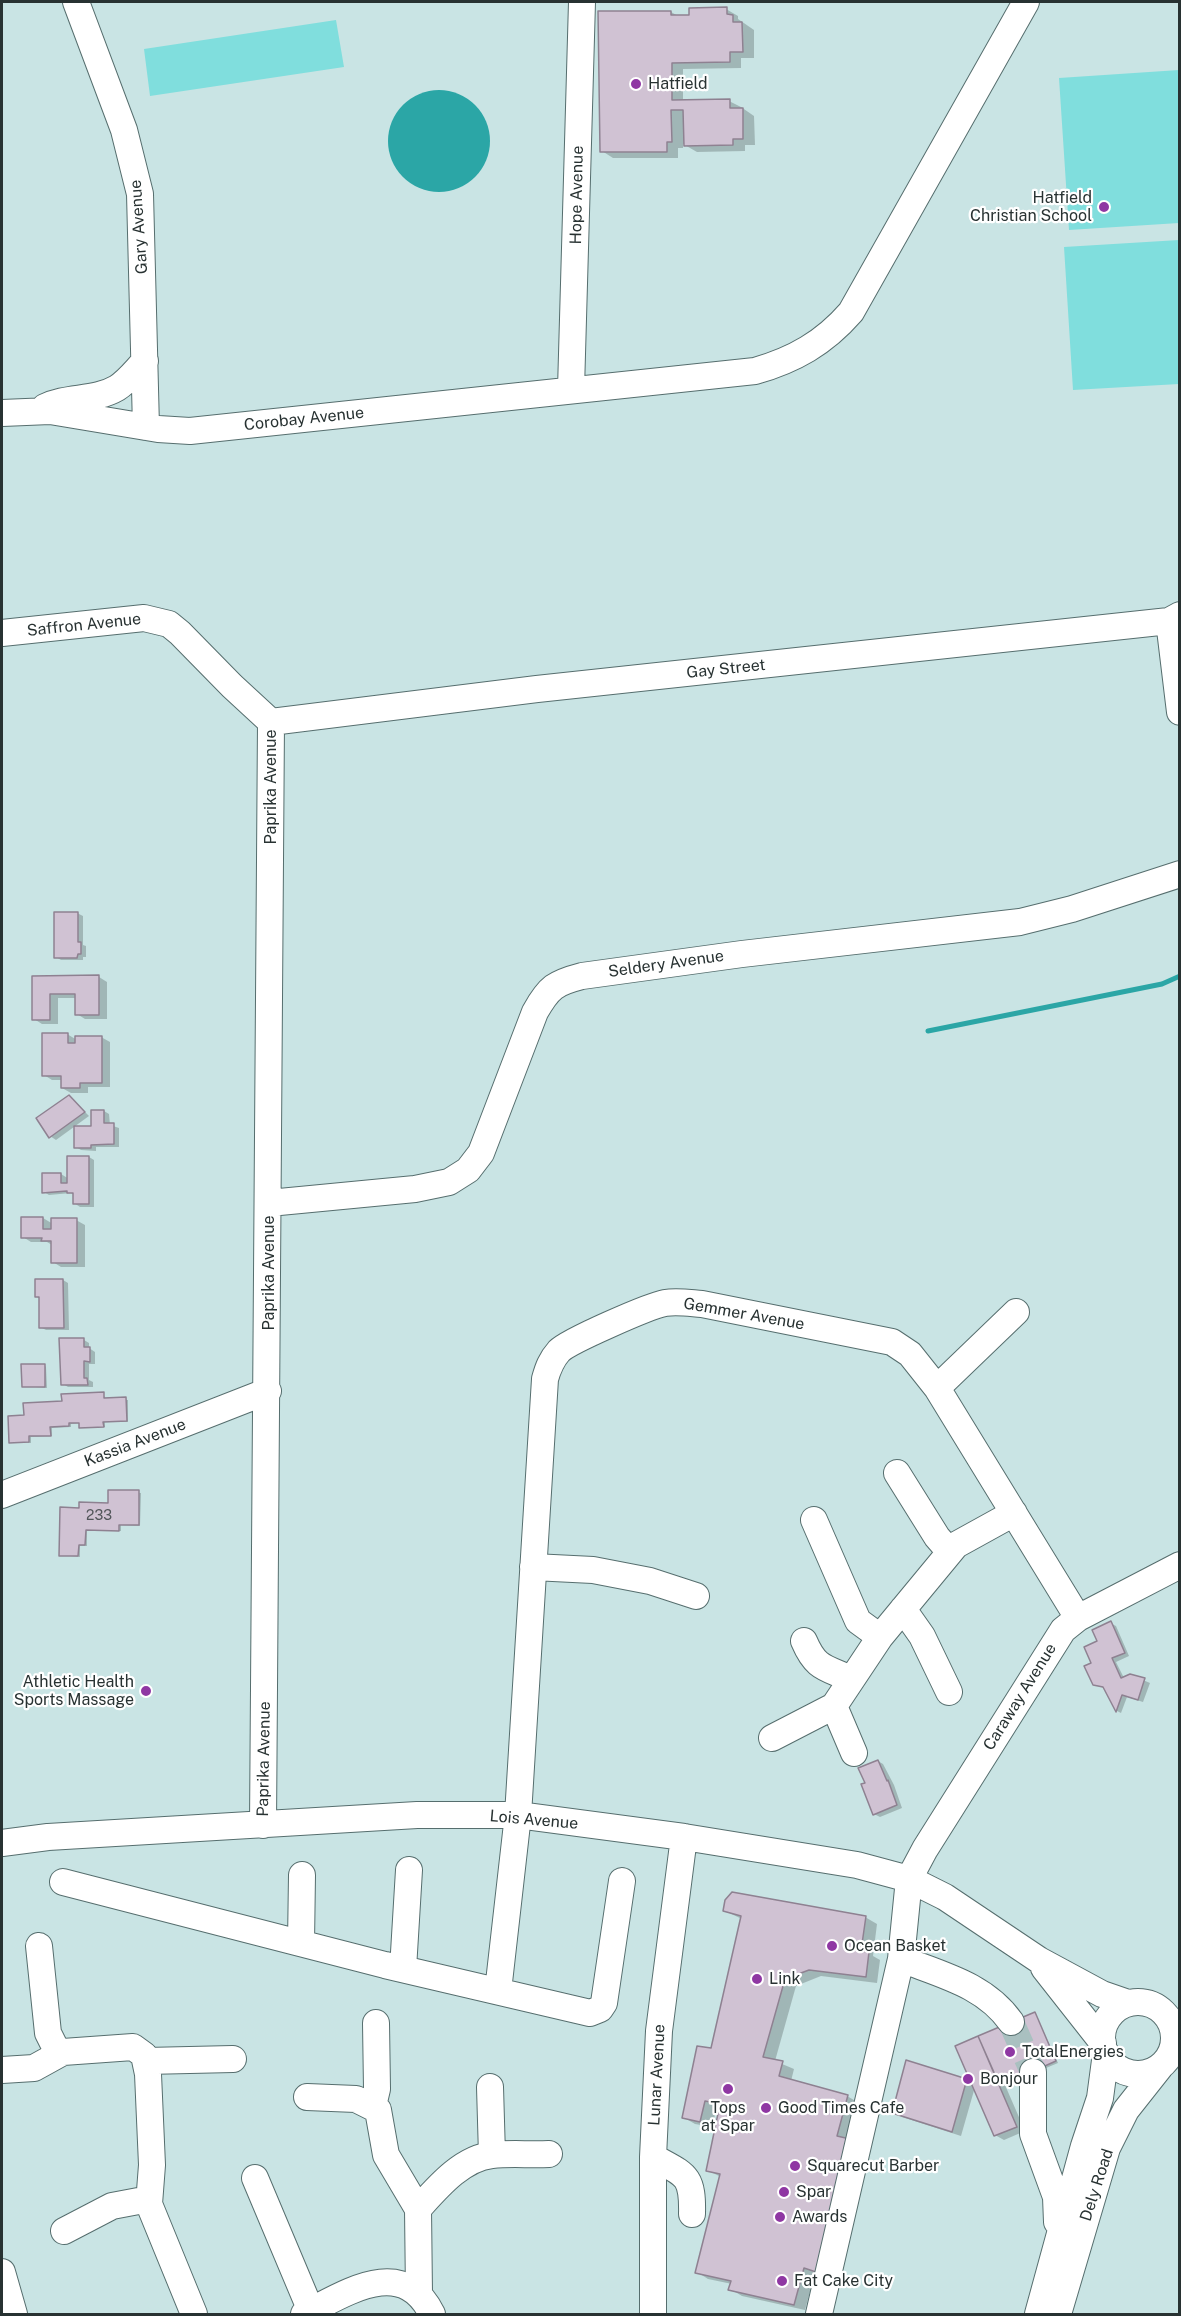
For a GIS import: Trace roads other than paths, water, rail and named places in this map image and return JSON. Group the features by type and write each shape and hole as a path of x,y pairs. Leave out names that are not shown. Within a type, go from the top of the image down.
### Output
{"street":[{"name":"Gary Avenue","path":"76,2 103,68 134,163 140,194 146,427"},
{"name":"Hope Avenue","path":"571,389 582,2"},
{"name":"Corobay Avenue","path":"2,413 37,411 190,431 755,371 792,359 823,341 851,312 1026,2"},
{"name":"Corobay Avenue","path":"37,411 63,400 110,391 123,384 145,361"},
{"name":"Saffron Avenue","path":"2,633 144,618 162,621 180,633 232,687 271,722"},
{"path":"1174,618 1179,712"},
{"name":"Gay Street","path":"271,722 537,689 1174,618"},
{"name":"Paprika Avenue","path":"263,1825 268,1391 271,722"},
{"name":"Seldery Avenue","path":"269,1203 416,1189 449,1182 468,1170 481,1153 535,1012 545,993 561,981 582,976 742,954 1020,922 1072,909 1179,874"},
{"name":"Gemmer Avenue","path":"498,1991 518,1815 545,1379 550,1361 561,1348 646,1309 662,1303 678,1302 702,1304 892,1342 910,1354 937,1388 1078,1618"},
{"path":"937,1388 1016,1312"},
{"name":"Kassia Avenue","path":"2,1495 268,1391"},
{"path":"897,1473 937,1537 950,1552"},
{"path":"772,1738 834,1706 880,1637 950,1552 958,1544 1014,1513"},
{"path":"814,1520 858,1621 880,1637"},
{"name":"Caraway Avenue","path":"909,1879 925,1849 1056,1638 1078,1618 1179,1565"},
{"path":"533,1567 593,1570 650,1581 696,1596"},
{"path":"903,1609 922,1636 949,1692"},
{"path":"804,1641 816,1663 851,1680"},
{"path":"834,1706 854,1753"},
{"name":"Lois Avenue","path":"2,1843 48,1837 417,1815 518,1815 684,1837 857,1865 909,1879 945,1897 1039,1960 1102,1994 1139,2003 1179,1999"},
{"name":"Lunar Avenue","path":"653,2314 653,2157 659,2031 684,1837"},
{"path":"403,1969 409,1870"},
{"path":"302,1875 302,1943"},
{"path":"819,2314 901,1959 909,1879"},
{"path":"63,1882 403,1969 590,2013 600,2010 604,2003 622,1881"},
{"path":"39,1946 48,2033 58,2053"},
{"path":"901,1959 986,1995 1000,2007 1011,2022"},
{"name":"Lois Avenue","path":"1039,1960 1104,2048"},
{"path":"1139,2003 1159,2008 1171,2024 1177,2041 1160,2067 1150,2072 1130,2073 1112,2062 1104,2048 1102,2034 1108,2018 1120,2006 1139,2003"},
{"path":"374,2106 377,2089 376,2023"},
{"path":"2,2070 34,2068 58,2053 132,2048 140,2051 146,2061 152,2164 149,2199 153,2215 194,2314"},
{"name":"Dely Road","path":"1038,2314 1084,2146 1100,2098 1104,2048"},
{"path":"146,2061 233,2059"},
{"name":"Dely Road","path":"1058,2314 1107,2148 1126,2110 1160,2067"},
{"path":"1033,2072 1033,2134 1056,2197 1058,2215 1052,2261"},
{"path":"490,2087 492,2155"},
{"path":"307,2097 356,2099 374,2106 380,2114 386,2155 418,2209 425,2304"},
{"path":"1033,2134 1048,2144 1062,2149 1084,2146"},
{"path":"418,2209 457,2171 482,2157 549,2154"},
{"path":"653,2157 686,2177 692,2191 692,2214"},
{"path":"255,2178 307,2313 346,2292 381,2282 405,2286 425,2304"},
{"path":"64,2231 112,2206 149,2199"},
{"path":"2,2272 14,2314"}],"waterway":[{"path":"928,1031 1162,984 1180,976"}],"tunnel":[{"path":"1011,2022 1033,2072"}],"place":[{"name":"Hatfield","path":"636,84"},
{"name":"Hatfield Christian School","path":"1104,207"},
{"name":"Athletic Health Sports Massage","path":"146,1691"},
{"name":"Ocean Basket","path":"832,1946"},
{"name":"Link","path":"757,1979"},
{"name":"TotalEnergies","path":"1010,2052"},
{"name":"Bonjour","path":"968,2079"},
{"name":"Tops at Spar","path":"728,2089"},
{"name":"Good Times Cafe","path":"766,2108"},
{"name":"Squarecut Barber","path":"795,2166"},
{"name":"Spar","path":"784,2192"},
{"name":"Awards","path":"780,2217"},
{"name":"Fat Cake City","path":"782,2281"}]}
